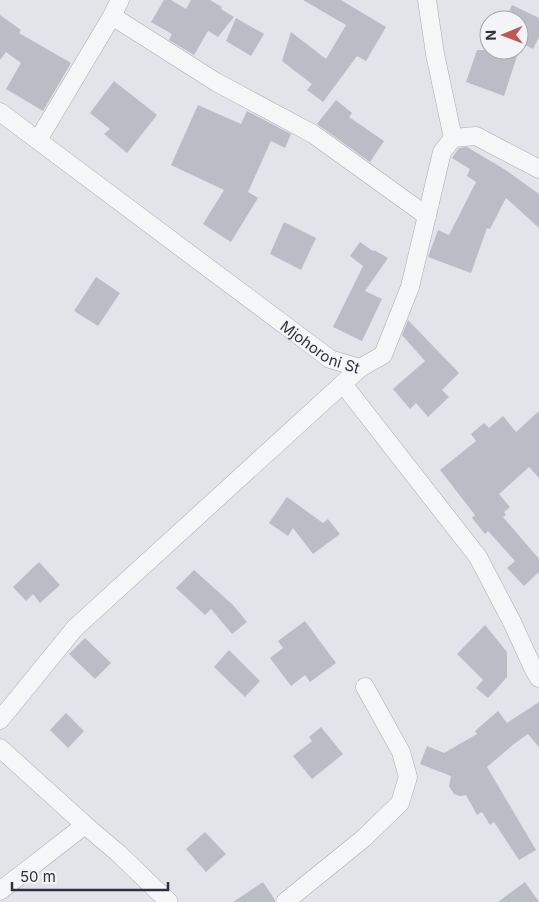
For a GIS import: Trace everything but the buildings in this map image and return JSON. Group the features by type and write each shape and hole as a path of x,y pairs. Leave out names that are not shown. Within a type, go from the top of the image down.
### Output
{"street":[{"path":"38,140 120,0"},
{"path":"427,0 434,54 453,138 476,136 539,169"},
{"path":"112,16 216,82 313,134 427,216"},
{"name":"Mjohoroni St","path":"0,112 330,359 360,368 383,355 410,287 442,152 453,138"},
{"path":"0,720 75,628 360,368"},
{"path":"343,384 478,557 539,678"},
{"path":"285,902 364,838 400,803 408,777 401,752 365,688"},
{"path":"0,748 118,853 168,902"},
{"path":"0,891 85,825"}]}
